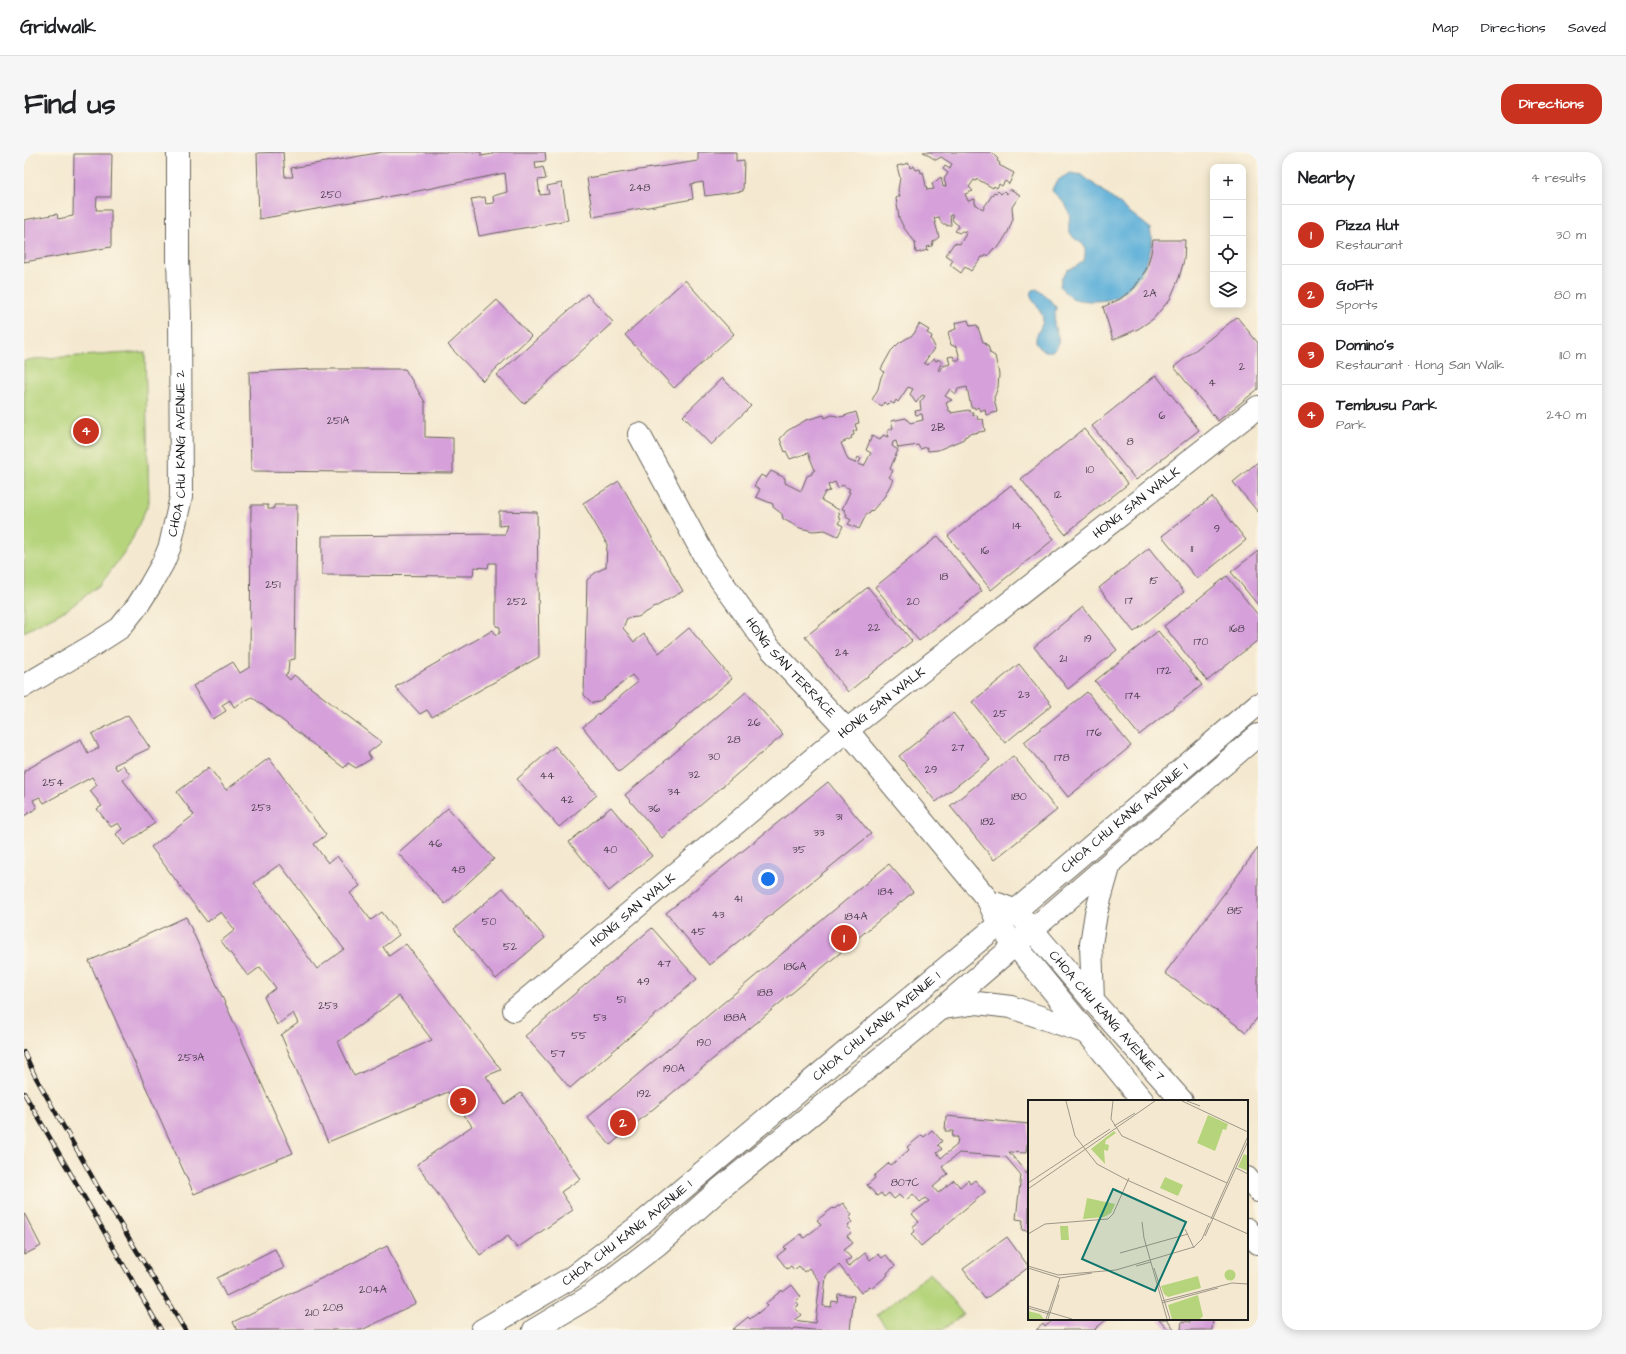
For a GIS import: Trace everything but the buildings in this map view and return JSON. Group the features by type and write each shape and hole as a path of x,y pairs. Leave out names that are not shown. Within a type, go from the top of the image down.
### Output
{"street":[{"name":"CHOA CHU KANG AVENUE 2","path":"24,686 120,628 138,605 150,586 163,563 170,546 181,496 178,152"},
{"name":"HONG SAN WALK","path":"514,1010 847,730 1258,407"},
{"name":"HONG SAN TERRACE","path":"639,434 707,561 768,646 847,730 988,900 999,925"},
{"name":"CHOA CHU KANG AVENUE 1","path":"482,1330 571,1278 629,1233 1016,911 1258,704"},
{"name":"CHOA CHU KANG AVENUE 1","path":"534,1330 589,1297 657,1245 721,1188 942,1008 1258,735"},
{"path":"1093,1000 1091,944 1096,913 1110,864"},
{"name":"HONG SAN TERRACE","path":"988,900 1016,911 1032,930"},
{"name":"CHOA CHU KANG AVENUE 7","path":"999,925 1142,1100"},
{"name":"CHOA CHU KANG AVENUE 7","path":"1032,930 1181,1100"},
{"path":"942,1008 977,1003 1011,1007 1087,1033"},
{"path":"1248,1179 1258,1191"},
{"path":"1248,1230 1258,1243"}],"green space":[{"path":"145,352 149,502 130,544 101,584 68,609 24,632 24,361 33,359"},
{"path":"930,1273 963,1314 942,1330 888,1330 877,1315"}],"water":[{"path":"1071,173 1082,175 1150,228 1151,247 1143,270 1127,289 1111,299 1102,301 1084,301 1072,298 1066,294 1060,286 1062,278 1067,270 1084,261 1085,253 1084,245 1073,237 1070,232 1068,210 1062,201 1052,191 1057,182"},
{"path":"1037,289 1056,307 1054,322 1058,335 1058,344 1054,350 1050,351 1040,348 1036,341 1043,322 1041,312 1031,294 1033,290"}],"railway":[{"path":"24,1052 35,1076 99,1189 185,1330"},
{"path":"24,1093 161,1330"}],"place":[{"name":"Tembusu Park","path":"86,431"},
{"name":"Pizza Hut","path":"844,938"},
{"name":"Domino's","path":"463,1101"},
{"name":"GoFit","path":"623,1123"}]}
